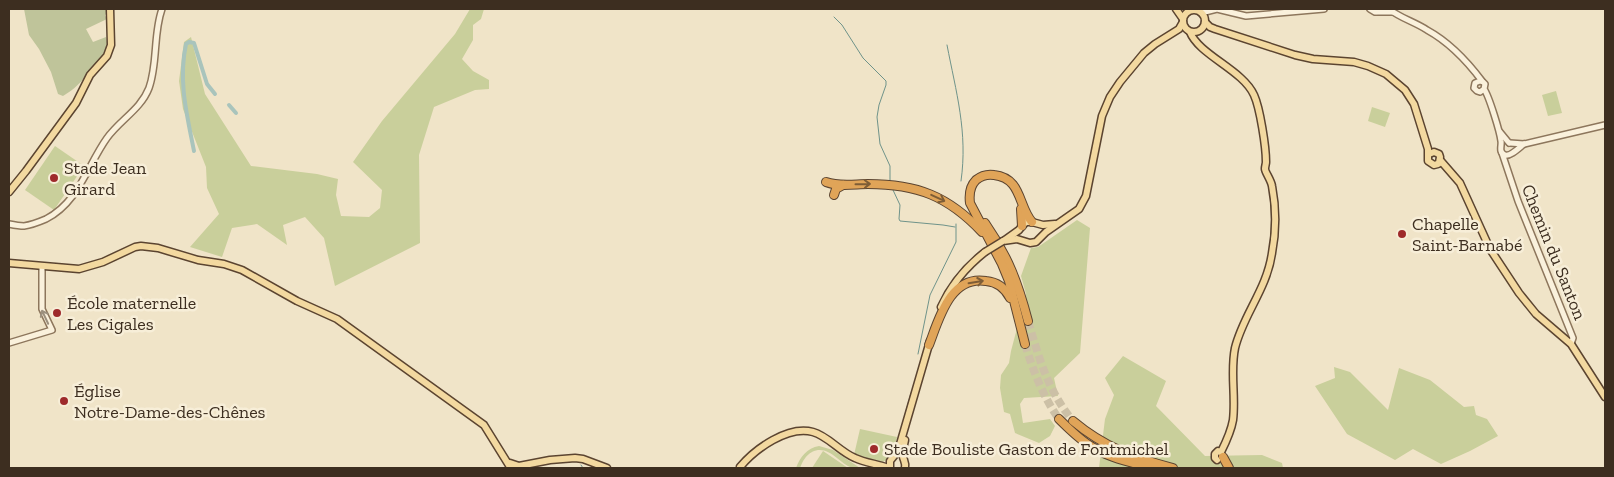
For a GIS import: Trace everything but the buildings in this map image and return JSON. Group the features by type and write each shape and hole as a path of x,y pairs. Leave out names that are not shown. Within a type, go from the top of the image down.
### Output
{"highway":[{"path":"1025,344 1009,281 971,207 969,199 972,186 980,177 992,174 1000,176 1008,181 1018,192 1027,215 1035,223"},
{"path":"1021,228 1020,204 1014,191 1008,184 998,178 990,178 984,179 977,184 972,195 974,206 1008,260 1028,321"},
{"path":"826,182 843,185 889,184 918,190 939,198 965,215 990,241"},
{"path":"834,195 835,190 843,185"},
{"path":"929,345 941,315 953,294 962,285 975,280 994,282 1005,290 1013,305 1021,329"},
{"path":"1059,419 1090,447 1119,459 1152,468"},
{"path":"1072,421 1110,447 1135,458 1172,468"},
{"path":"1220,457 1229,468"},
{"path":"1119,459 1127,465 1139,468"}],"main road":[{"path":"9,192 76,102 90,75 107,56 111,45 110,9"},
{"path":"1176,9 1187,12 1195,10 1205,16 1210,28"},
{"path":"1176,9 1184,26 1196,42 1246,83 1253,93 1258,106 1274,204 1272,256 1263,286 1239,336 1235,349 1232,370 1233,421 1214,468"},
{"path":"1184,26 1187,12"},
{"path":"1205,16 1200,30 1200,41 1210,54"},
{"path":"1003,241 1022,240 1027,243 1033,243 1079,210 1084,202 1102,116 1110,97 1144,52 1184,26 1200,30 1210,28 1295,55 1313,59 1354,62 1380,70 1399,84 1410,98 1418,114 1423,134 1431,153"},
{"path":"1431,153 1440,155 1439,162"},
{"path":"1431,153 1427,157 1429,163 1434,165 1439,162"},
{"path":"1439,162 1460,183 1490,249 1526,303 1536,314 1574,344 1605,397"},
{"path":"738,468 744,467 775,438 785,434 812,432 853,458 888,467 891,459 895,457 898,451 938,315 946,296 964,271 985,252 1021,228 1026,222 1048,226 1061,223"},
{"path":"1035,223 1041,231 1040,237"},
{"path":"1021,228 1022,240"},
{"path":"9,264 79,269 103,262 138,246 158,248 198,260 237,268 253,275 297,301 328,314 353,329 484,425 511,466 525,466 552,460 579,458 607,468"},
{"path":"905,468 906,464 903,458 910,415"},
{"path":"895,457 903,458"},
{"path":"522,468 552,460"}],"street":[{"path":"10,224 31,225 61,209 80,186 106,139 141,103 153,74 162,9"},
{"path":"1205,16 1216,10 1246,16 1324,9"},
{"path":"1374,10 1391,10 1438,37 1457,52 1476,72 1485,84 1482,90"},
{"path":"1476,72 1474,88 1482,90 1488,95 1499,131 1502,153 1508,155 1524,144"},
{"path":"1476,82 1483,82"},
{"path":"1501,146 1505,143 1524,144 1605,125"},
{"path":"1499,131 1510,143 1513,148 1512,152"},
{"name":"Chemin du Santon","path":"1508,170 1512,152"},
{"name":"Chemin du Santon","path":"1502,153 1518,201 1574,344"},
{"path":"9,343 52,330 42,309 42,266"}],"green space":[{"path":"24,9 106,9 108,13 105,15 107,19 86,29 93,42 106,37 107,47 105,52 81,82 63,96 58,94 51,72 29,35"},
{"path":"470,9 484,9 481,19 473,25 473,40 462,59 473,71 489,80 489,89 475,90 434,107 419,155 420,243 335,286 324,238 305,217 283,225 287,245 257,224 232,228 222,257 190,247 219,214 207,188 206,167 183,109 179,81 184,42 191,37 205,94 251,166 317,174 338,179 336,195 341,216 369,217 380,208 382,190 353,162 382,121 455,34"},
{"path":"1556,91 1562,113 1548,116 1542,95"},
{"path":"1372,107 1390,113 1385,127 1368,121"},
{"name":"Stade Jean Girard","path":"55,146 84,166 54,210 25,190"},
{"path":"1077,220 1090,228 1080,353 1054,378 1058,396 1024,398 1020,404 1023,423 1050,419 1055,426 1050,436 1039,443 1015,433 1010,414 1004,412 1000,388 1001,375 1009,363 1026,294 1021,276 1031,248 1038,247"},
{"path":"1123,356 1166,381 1156,406 1205,456 1262,455 1282,463 1283,468 1099,468 1105,419 1114,395 1105,378"},
{"path":"1334,367 1350,372 1388,410 1399,368 1430,380 1464,407 1474,406 1476,415 1487,419 1498,436 1441,464 1413,449 1395,460 1347,434 1315,386 1335,378"},
{"name":"Stade Bouliste Gaston de Fontmichel","path":"860,429 897,437 889,458 882,462 854,455"},
{"path":"819,446 833,450 860,468 847,466 828,452 818,450 810,453 804,459 800,468 796,468 804,454"},
{"path":"823,451 848,468 812,468"}],"waterway":[{"path":"834,17 842,25 863,58 886,81 877,117 880,144 890,166 890,181"},
{"path":"194,151 183,85 184,58 186,44 189,42 194,43 207,84 215,94"},
{"path":"947,45 962,129 963,163 961,181"},
{"path":"229,105 236,113"},
{"path":"893,190 900,205 900,221 955,227"},
{"path":"918,354 930,295 956,242 956,224"},
{"path":"898,440 911,393"}],"tunnel":[{"path":"1028,321 1040,361 1051,386 1064,410 1073,421"},
{"path":"1025,344 1039,383 1059,419"}],"place":[{"name":"Stade Jean Girard","path":"54,178"},
{"name":"Chapelle Saint-Barnabé","path":"1402,234"},
{"name":"École maternelle Les Cigales","path":"57,313"},
{"name":"Église Notre-Dame-des-Chênes","path":"64,401"},
{"name":"Stade Bouliste Gaston de Fontmichel","path":"874,449"}]}
